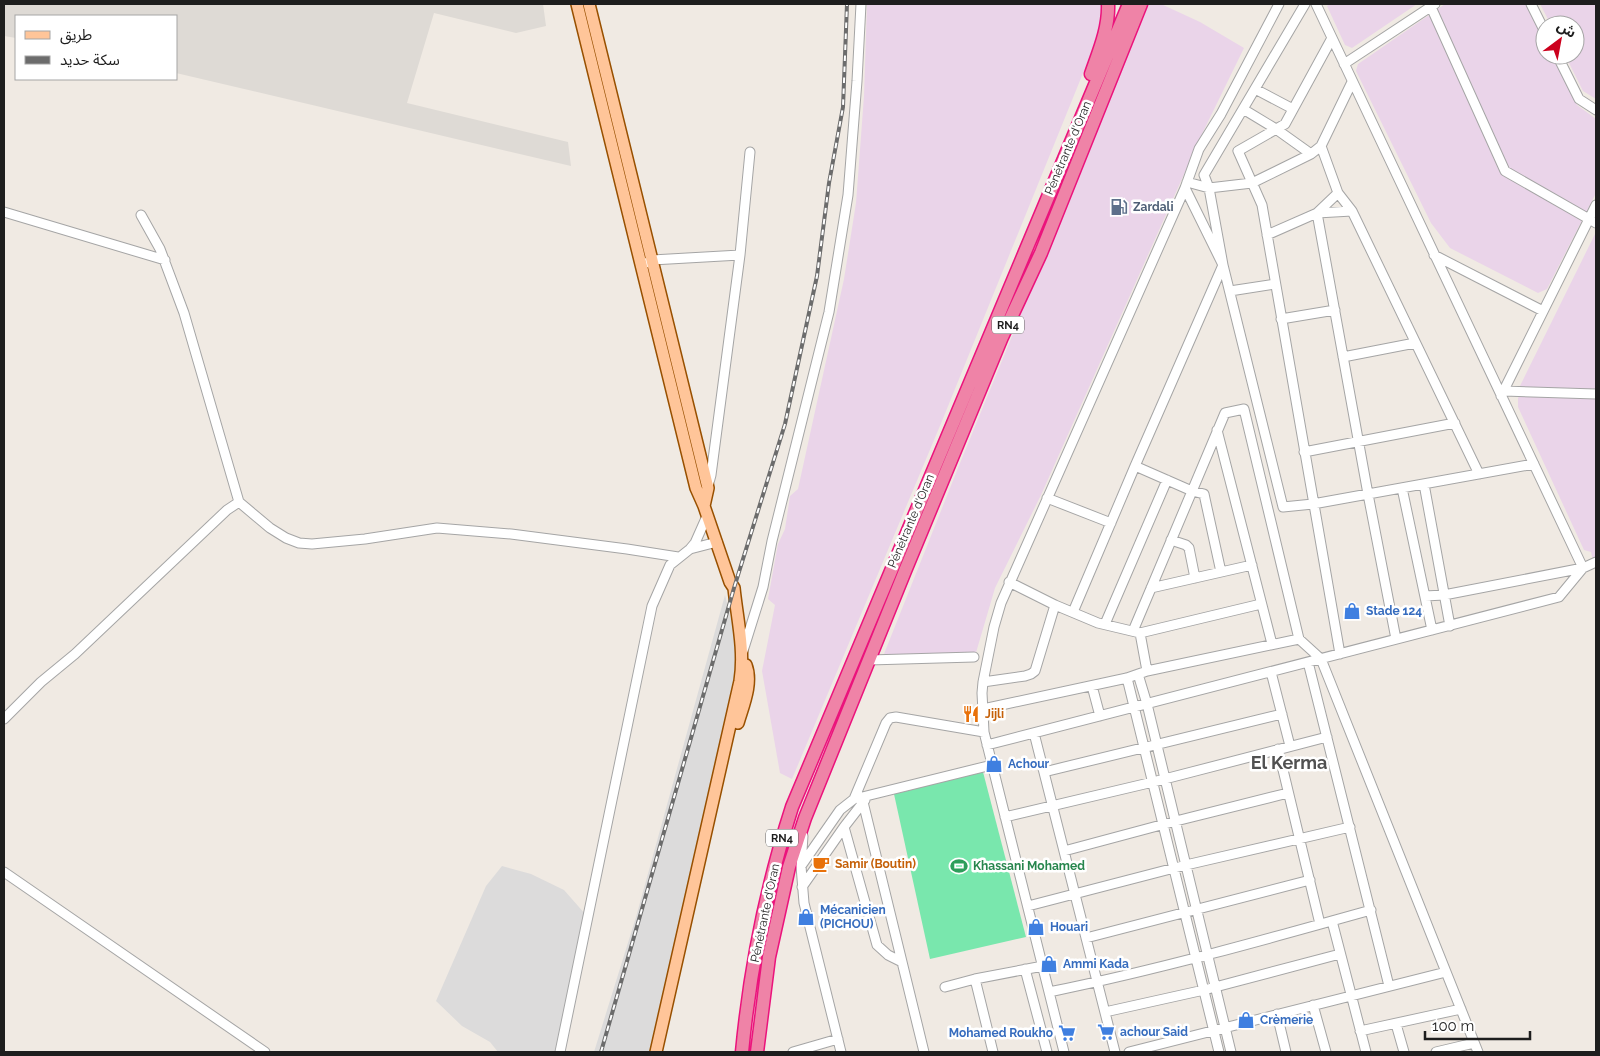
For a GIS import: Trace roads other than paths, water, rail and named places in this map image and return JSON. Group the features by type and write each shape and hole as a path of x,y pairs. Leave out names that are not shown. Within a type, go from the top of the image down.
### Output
{"highway":[{"path":"1057,173 1105,34 1108,4"},
{"name":"Pénétrante d'Oran","path":"742,1052 761,921 778,851 792,807 1129,4"},
{"name":"Pénétrante d'Oran","path":"757,1052 771,948 789,867 805,818 1002,337 1041,253 1141,4"}],"main road":[{"path":"578,4 708,488 706,511"},
{"path":"590,4 696,488 706,511 730,582 734,588 742,654 748,670 744,702 712,806 656,1052"}],"street":[{"path":"742,654 763,587 772,541 830,303 848,195 861,4"},
{"path":"1064,1052 984,732 983,682 994,627 1009,582 1186,185 1199,149 1221,114 1279,4"},
{"path":"1305,4 1204,175 1209,188 1223,265 1283,507 1314,504 1534,464"},
{"path":"1319,5 1352,82 1502,394 1583,568"},
{"path":"1344,64 1433,5 1505,171 1593,221"},
{"path":"1332,38 1285,124 1238,151 1262,205 1340,654"},
{"path":"1562,65 1578,98 1596,110"},
{"path":"1186,185 1209,188 1252,183 1310,154 1321,146 1352,82"},
{"path":"1255,89 1293,109"},
{"path":"1243,109 1276,129 1310,154"},
{"path":"1321,146 1338,193 1352,211 1479,474"},
{"path":"708,488 740,255 750,152"},
{"path":"1073,612 1223,265 1186,185"},
{"path":"1267,235 1317,213 1338,193"},
{"path":"1502,394 1543,311 1593,221 1596,205"},
{"path":"1317,213 1352,211"},
{"path":"4,212 165,260"},
{"path":"1317,213 1396,639"},
{"path":"141,215 165,260 184,313 239,502 270,528 286,538 299,543 312,544 365,539 437,528 521,535 678,557"},
{"path":"647,263 740,255"},
{"path":"1434,255 1543,311"},
{"path":"1230,291 1275,284"},
{"path":"1281,319 1335,310"},
{"path":"1343,357 1415,343"},
{"path":"1502,394 1596,394"},
{"path":"1232,1052 1157,744 1136,632 1151,588 1225,413 1244,409 1299,639 1321,659 1478,1052"},
{"path":"1304,452 1454,423"},
{"path":"1217,430 1272,644"},
{"path":"1135,466 1192,491 1204,494 1221,572"},
{"path":"1105,624 1167,480"},
{"path":"1424,484 1450,626"},
{"path":"1402,488 1432,630"},
{"path":"1047,498 1111,523"},
{"path":"4,718 41,682 82,648 227,510 239,502"},
{"path":"560,1052 652,606 670,565 695,543 706,511"},
{"path":"1171,540 1188,548 1196,578"},
{"path":"690,549 717,542"},
{"path":"1425,596 1444,595 1583,568 1596,562"},
{"path":"1151,588 1252,565"},
{"path":"987,745 1559,597 1583,568"},
{"path":"1009,582 1055,605 1105,624 1136,632 1262,604"},
{"path":"983,682 1025,676 1035,670 1055,605"},
{"path":"983,709 1299,639"},
{"path":"869,660 974,657"},
{"path":"1308,662 1390,986"},
{"path":"1271,672 1290,746"},
{"path":"1127,678 1218,1052"},
{"path":"1092,686 1100,716"},
{"path":"1044,772 1282,714"},
{"path":"854,799 886,723 890,718 896,717 984,732"},
{"path":"1034,733 1115,1052"},
{"path":"1005,817 1153,782 1327,737"},
{"path":"1278,749 1320,924"},
{"path":"801,866 840,810 854,799 992,765"},
{"path":"1064,851 1288,793"},
{"path":"802,886 844,827 873,794"},
{"path":"864,802 924,1052"},
{"path":"805,818 801,866 804,903 841,1052"},
{"path":"1028,906 1186,865 1350,826"},
{"path":"844,827 877,945 888,955 902,962"},
{"path":"803,838 810,847 816,845"},
{"path":"4,872 265,1052"},
{"path":"1086,938 1310,880"},
{"path":"1049,992 1208,955 1371,910"},
{"path":"1332,921 1366,1052"},
{"path":"1105,1012 1204,990 1340,954"},
{"path":"945,987 975,979 1043,966"},
{"path":"1025,969 1047,1052"},
{"path":"1129,1052 1446,972"},
{"path":"975,979 993,1052"},
{"path":"1313,1005 1326,1052"},
{"path":"1360,1031 1461,1009"},
{"path":"1277,1014 1286,1052"},
{"path":"1396,1024 1404,1052"},
{"path":"793,1052 838,1039"},
{"path":"1436,1052 1474,1043"}],"railway":[{"path":"601,1052 734,588 785,424 817,276 829,183 843,107 847,4"}],"place":[{"name":"Zardali","path":"1119,207"},
{"name":"Stade 124","path":"1352,611"},
{"name":"Jijli","path":"971,714"},
{"name":"Achour","path":"994,764"},
{"name":"Samir (Boutin)","path":"821,864"},
{"name":"Khassani Mohamed","path":"959,866"},
{"name":"Mécanicien (PICHOU)","path":"806,917"},
{"name":"Houari","path":"1036,927"},
{"name":"Ammi Kada","path":"1049,964"},
{"name":"Crèmerie","path":"1246,1020"},
{"name":"achour Said","path":"1106,1032"},
{"name":"Mohamed Roukho","path":"1067,1033"}],"district":[{"name":"El Kerma","path":"1289,762"}]}
